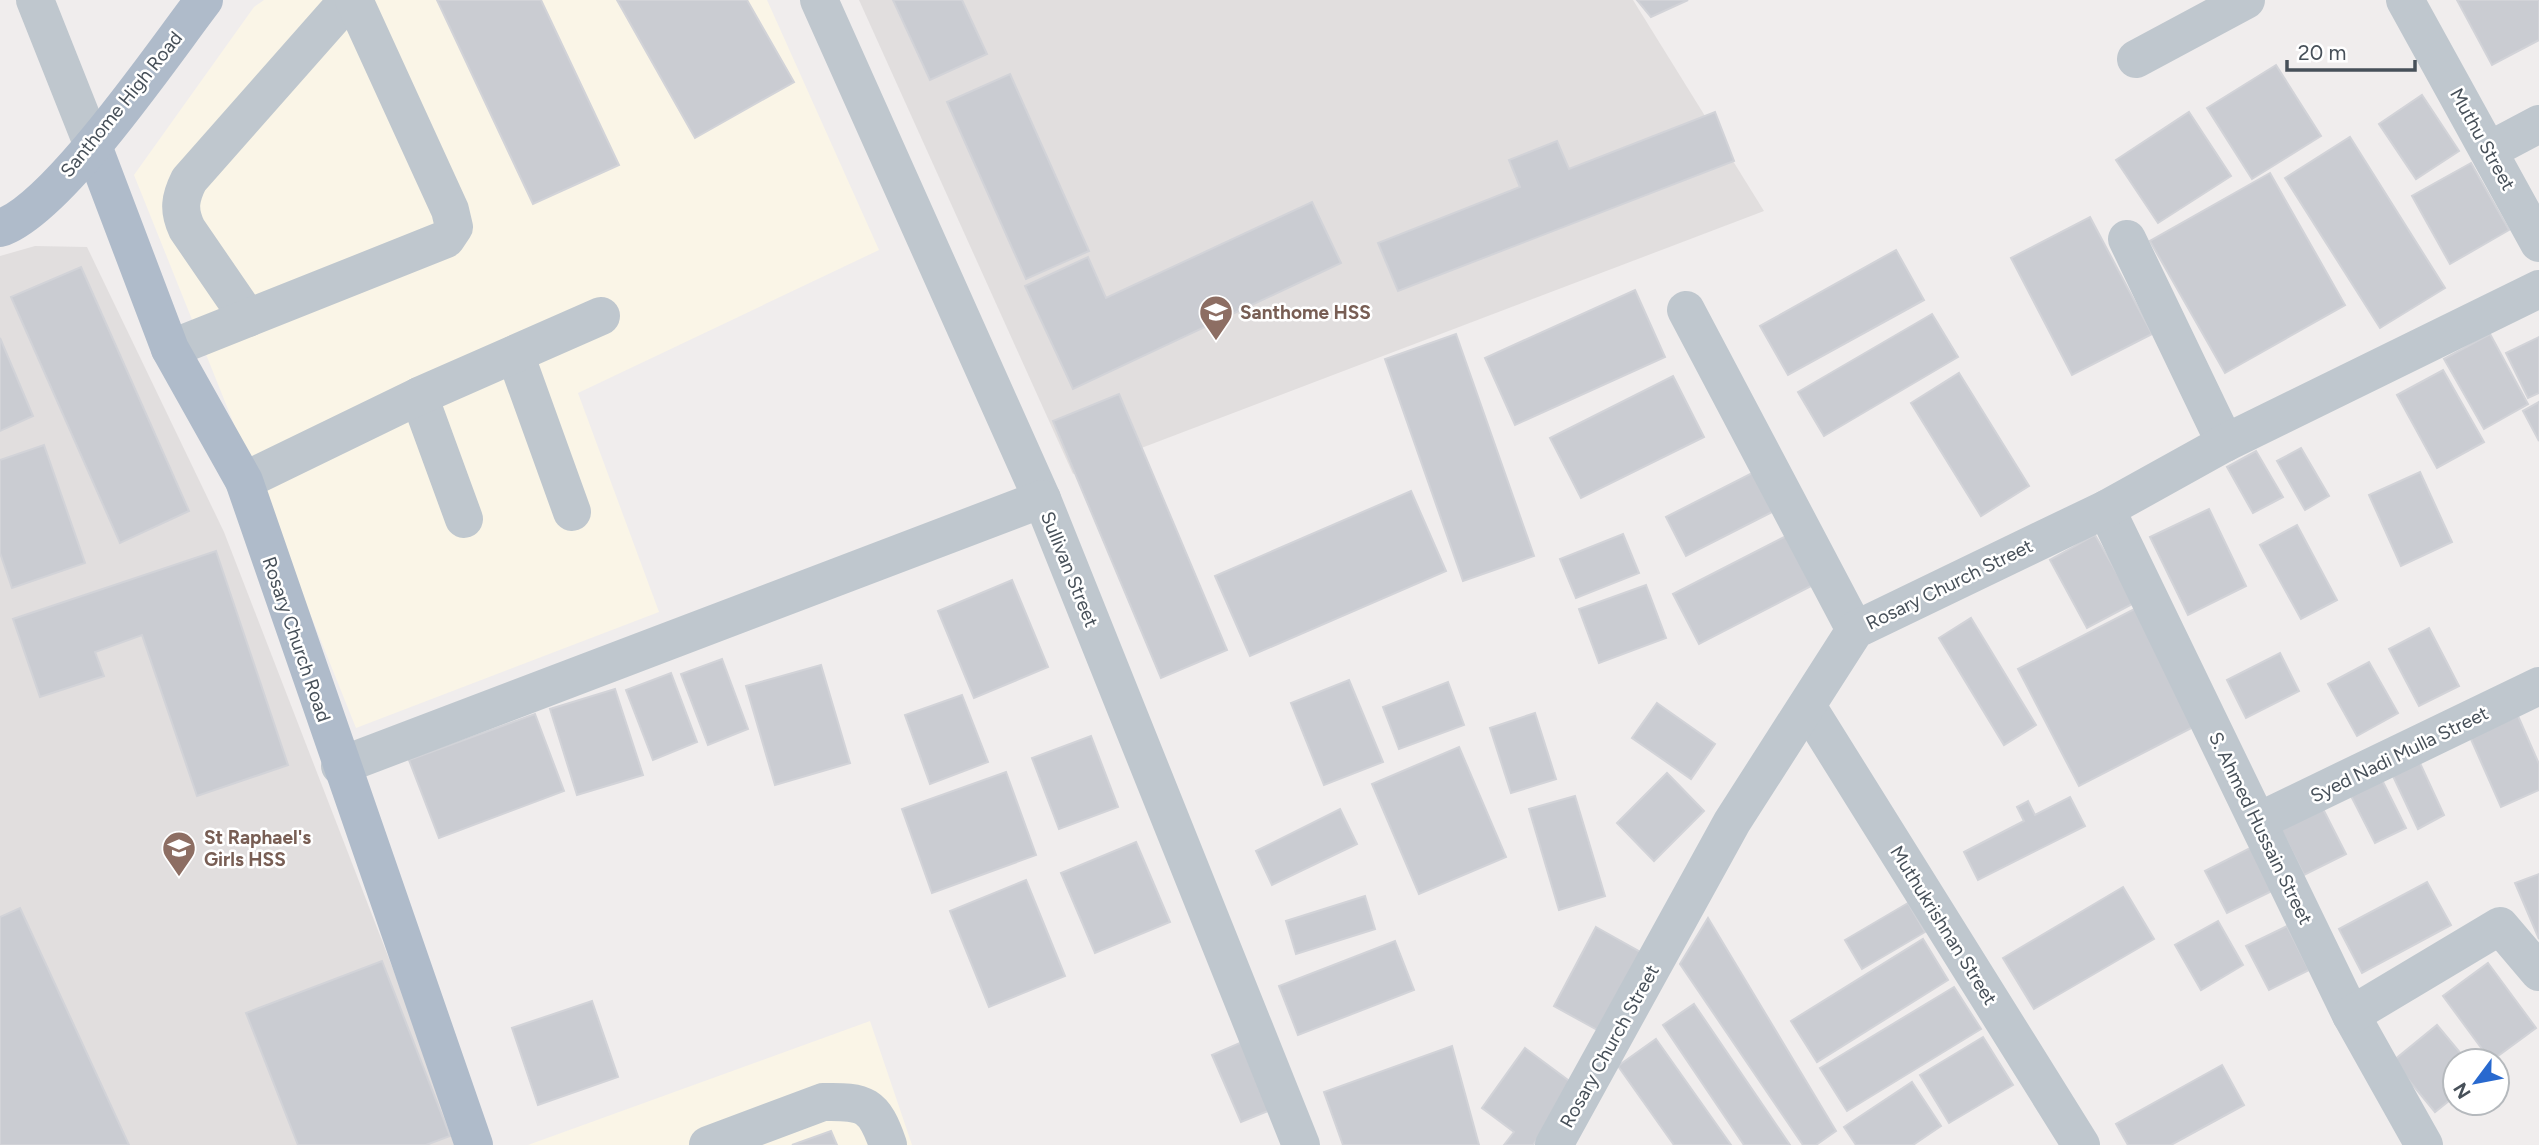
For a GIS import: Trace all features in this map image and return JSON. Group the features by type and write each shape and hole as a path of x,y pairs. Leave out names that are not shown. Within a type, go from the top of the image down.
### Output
{"main road":[{"name":"Santhome High Road","path":"0,228 34,208 93,146 204,0"},
{"name":"Rosary Church Road","path":"93,146 170,349 244,481 340,766 474,1145"}],"street":[{"path":"35,0 93,146"},
{"path":"248,318 187,229 181,216 180,198 189,180 348,0"},
{"path":"170,349 446,239 454,227 450,210 354,0"},
{"name":"Sullivan Street","path":"819,0 1042,499 1301,1145"},
{"path":"2136,59 2187,14 2246,0"},
{"name":"Muthu Street","path":"2405,0 2539,243"},
{"path":"2490,150 2539,124"},
{"path":"2127,239 2225,443"},
{"name":"Rosary Church Street","path":"1553,1145 1732,822 1855,630 2106,509 2225,443 2539,289"},
{"path":"1686,310 1855,630"},
{"path":"244,481 419,396 601,316"},
{"path":"515,354 572,512"},
{"path":"419,396 464,519"},
{"path":"340,766 1042,499"},
{"name":"S. Ahmed Hussain Street","path":"2106,509 2351,1016 2424,1145"},
{"name":"Syed Nadi Mulla Street","path":"2259,821 2539,686"},
{"name":"Muthukrishnan Street","path":"1807,706 2081,1145"},
{"path":"2351,1016 2500,926 2539,972"},
{"path":"708,1145 823,1102 840,1101 863,1103 877,1116 888,1145"}],"shaded area":[{"path":"264,0 767,0 879,250 578,393 659,612 356,728 134,175 254,7"},
{"name":"Santhome HSS","path":"859,0 1633,0 1764,211 1073,474"},
{"name":"St Raphael's Girls HSS","path":"35,246 87,247 224,532 461,1145 0,1145 0,256"},
{"path":"870,1021 912,1145 528,1145"}],"building":[{"path":"437,0 541,0 619,165 533,204"},
{"path":"617,0 747,0 794,82 695,138"},
{"path":"893,0 962,0 987,54 930,80"},
{"path":"1637,0 1688,0 1651,17"},
{"path":"2457,0 2539,0 2539,40 2492,65"},
{"path":"2276,65 2321,136 2252,179 2207,108"},
{"path":"1010,74 1089,251 1026,279 947,102"},
{"path":"2422,95 2459,151 2416,179 2379,124"},
{"path":"1715,112 1734,161 1398,291 1378,243 1520,187 1509,160 1557,141 1569,169"},
{"path":"2189,112 2231,176 2158,223 2116,160"},
{"path":"2350,137 2445,288 2380,328 2285,178"},
{"path":"2471,163 2509,230 2450,264 2412,196"},
{"path":"2270,173 2345,305 2225,373 2150,241"},
{"path":"1312,202 1341,263 1073,389 1025,286 1088,257 1106,298"},
{"path":"2090,217 2152,334 2072,375 2011,258"},
{"path":"1896,250 1924,300 1788,375 1760,326"},
{"path":"81,267 189,511 120,543 11,297"},
{"path":"1635,290 1665,357 1515,425 1485,358"},
{"path":"1932,314 1958,357 1824,436 1798,392"},
{"path":"1456,334 1534,556 1463,581 1385,359"},
{"path":"2490,334 2528,404 2484,429 2444,359"},
{"path":"2539,337 2539,393 2528,398 2506,353"},
{"path":"0,338 33,416 0,431"},
{"path":"2443,370 2484,442 2437,468 2397,395"},
{"path":"1959,373 2029,486 1981,516 1911,403"},
{"path":"1673,376 1704,437 1581,498 1550,438"},
{"path":"1119,394 1227,650 1161,678 1053,421"},
{"path":"2539,402 2539,441 2523,411"},
{"path":"44,445 85,563 12,588 0,553 0,460"},
{"path":"2301,448 2329,496 2305,510 2277,461"},
{"path":"2256,451 2283,497 2253,513 2227,467"},
{"path":"1754,472 1774,511 1686,556 1666,517"},
{"path":"2420,472 2452,542 2401,566 2369,495"},
{"path":"1411,491 1446,571 1250,656 1215,576"},
{"path":"2209,509 2246,586 2188,615 2150,537"},
{"path":"2297,525 2337,600 2301,619 2260,545"},
{"path":"1623,534 1639,573 1576,598 1560,559"},
{"path":"1788,535 1813,585 1699,644 1673,594"},
{"path":"2095,535 2134,603 2087,628 2050,560"},
{"path":"216,551 288,765 197,796 142,635 95,652 104,676 40,697 13,619"},
{"path":"1012,580 1048,667 974,698 938,611"},
{"path":"1646,585 1666,638 1599,663 1579,609"},
{"path":"2142,605 2203,722 2079,786 2018,669"},
{"path":"1971,618 2036,725 2004,745 1939,638"},
{"path":"2429,628 2459,686 2419,706 2389,649"},
{"path":"2280,653 2299,691 2246,718 2227,680"},
{"path":"722,659 748,729 708,745 681,674"},
{"path":"2369,662 2398,713 2357,736 2328,684"},
{"path":"821,665 850,763 775,785 746,686"},
{"path":"671,673 697,742 653,760 626,690"},
{"path":"1349,680 1383,762 1324,785 1291,703"},
{"path":"1448,682 1464,725 1399,749 1383,707"},
{"path":"615,689 643,775 577,795 550,709"},
{"path":"962,695 988,762 930,784 905,715"},
{"path":"1657,703 1715,744 1691,779 1632,738"},
{"path":"1535,713 1556,779 1511,793 1490,728"},
{"path":"535,714 564,791 439,838 409,760"},
{"path":"2518,716 2539,764 2539,790 2501,807 2470,737"},
{"path":"1091,736 1118,807 1059,829 1032,758"},
{"path":"1459,747 1506,857 1419,894 1372,784"},
{"path":"2419,761 2444,815 2418,829 2392,774"},
{"path":"1006,772 1036,855 932,893 902,809"},
{"path":"1667,773 1704,811 1654,861 1617,823"},
{"path":"2381,778 2406,828 2375,843 2350,794"},
{"path":"1575,796 1605,896 1559,910 1529,809"},
{"path":"2070,797 2085,826 1978,880 1964,852 2024,821 2017,807 2028,801 2035,815"},
{"path":"2321,805 2346,854 2304,875 2279,826"},
{"path":"1340,809 1357,844 1272,885 1256,851"},
{"path":"1136,842 1170,922 1095,953 1061,873"},
{"path":"2254,846 2276,889 2227,913 2205,871"},
{"path":"2539,874 2539,939 2515,883"},
{"path":"1026,880 1065,976 989,1007 950,911"},
{"path":"2427,882 2451,925 2362,973 2339,929"},
{"path":"2123,887 2154,939 2034,1009 2003,958"},
{"path":"1365,896 1375,929 1296,954 1286,921"},
{"path":"1908,903 1925,932 1862,969 1845,940"},
{"path":"20,908 129,1145 0,1145 0,917"},
{"path":"1708,918 1836,1131 1816,1145 1803,1145 1680,964"},
{"path":"2218,921 2243,965 2201,990 2175,945"},
{"path":"2287,926 2309,970 2269,990 2246,946"},
{"path":"1596,927 1642,953 1599,1031 1554,1006"},
{"path":"1923,939 1948,980 1817,1062 1791,1021"},
{"path":"1395,941 1414,990 1298,1035 1279,986"},
{"path":"382,961 450,1136 426,1145 298,1145 246,1013"},
{"path":"2488,963 2536,1028 2510,1047 2481,1047 2443,996"},
{"path":"1954,987 1981,1029 1847,1111 1820,1068"},
{"path":"592,1001 618,1077 538,1105 512,1028"},
{"path":"1694,1004 1790,1145 1744,1145 1663,1025"},
{"path":"2437,1025 2455,1047 2441,1047 2441,1107 2435,1112 2393,1061"},
{"path":"1983,1037 2013,1085 1949,1123 1920,1075"},
{"path":"1249,1039 1278,1107 1241,1122 1212,1055"},
{"path":"1656,1039 1731,1145 1674,1145 1618,1066"},
{"path":"1452,1046 1479,1145 1343,1145 1324,1092"},
{"path":"1525,1048 1576,1086 1533,1145 1504,1145 1514,1132 1482,1108"},
{"path":"2222,1065 2244,1105 2171,1145 2128,1145 2116,1124"},
{"path":"1912,1082 1941,1126 1913,1145 1856,1145 1844,1127"},
{"path":"831,1131 837,1145 792,1145"}],"place":[{"name":"Santhome HSS","path":"1216,342"},
{"name":"St Raphael's Girls HSS","path":"179,878"}]}
